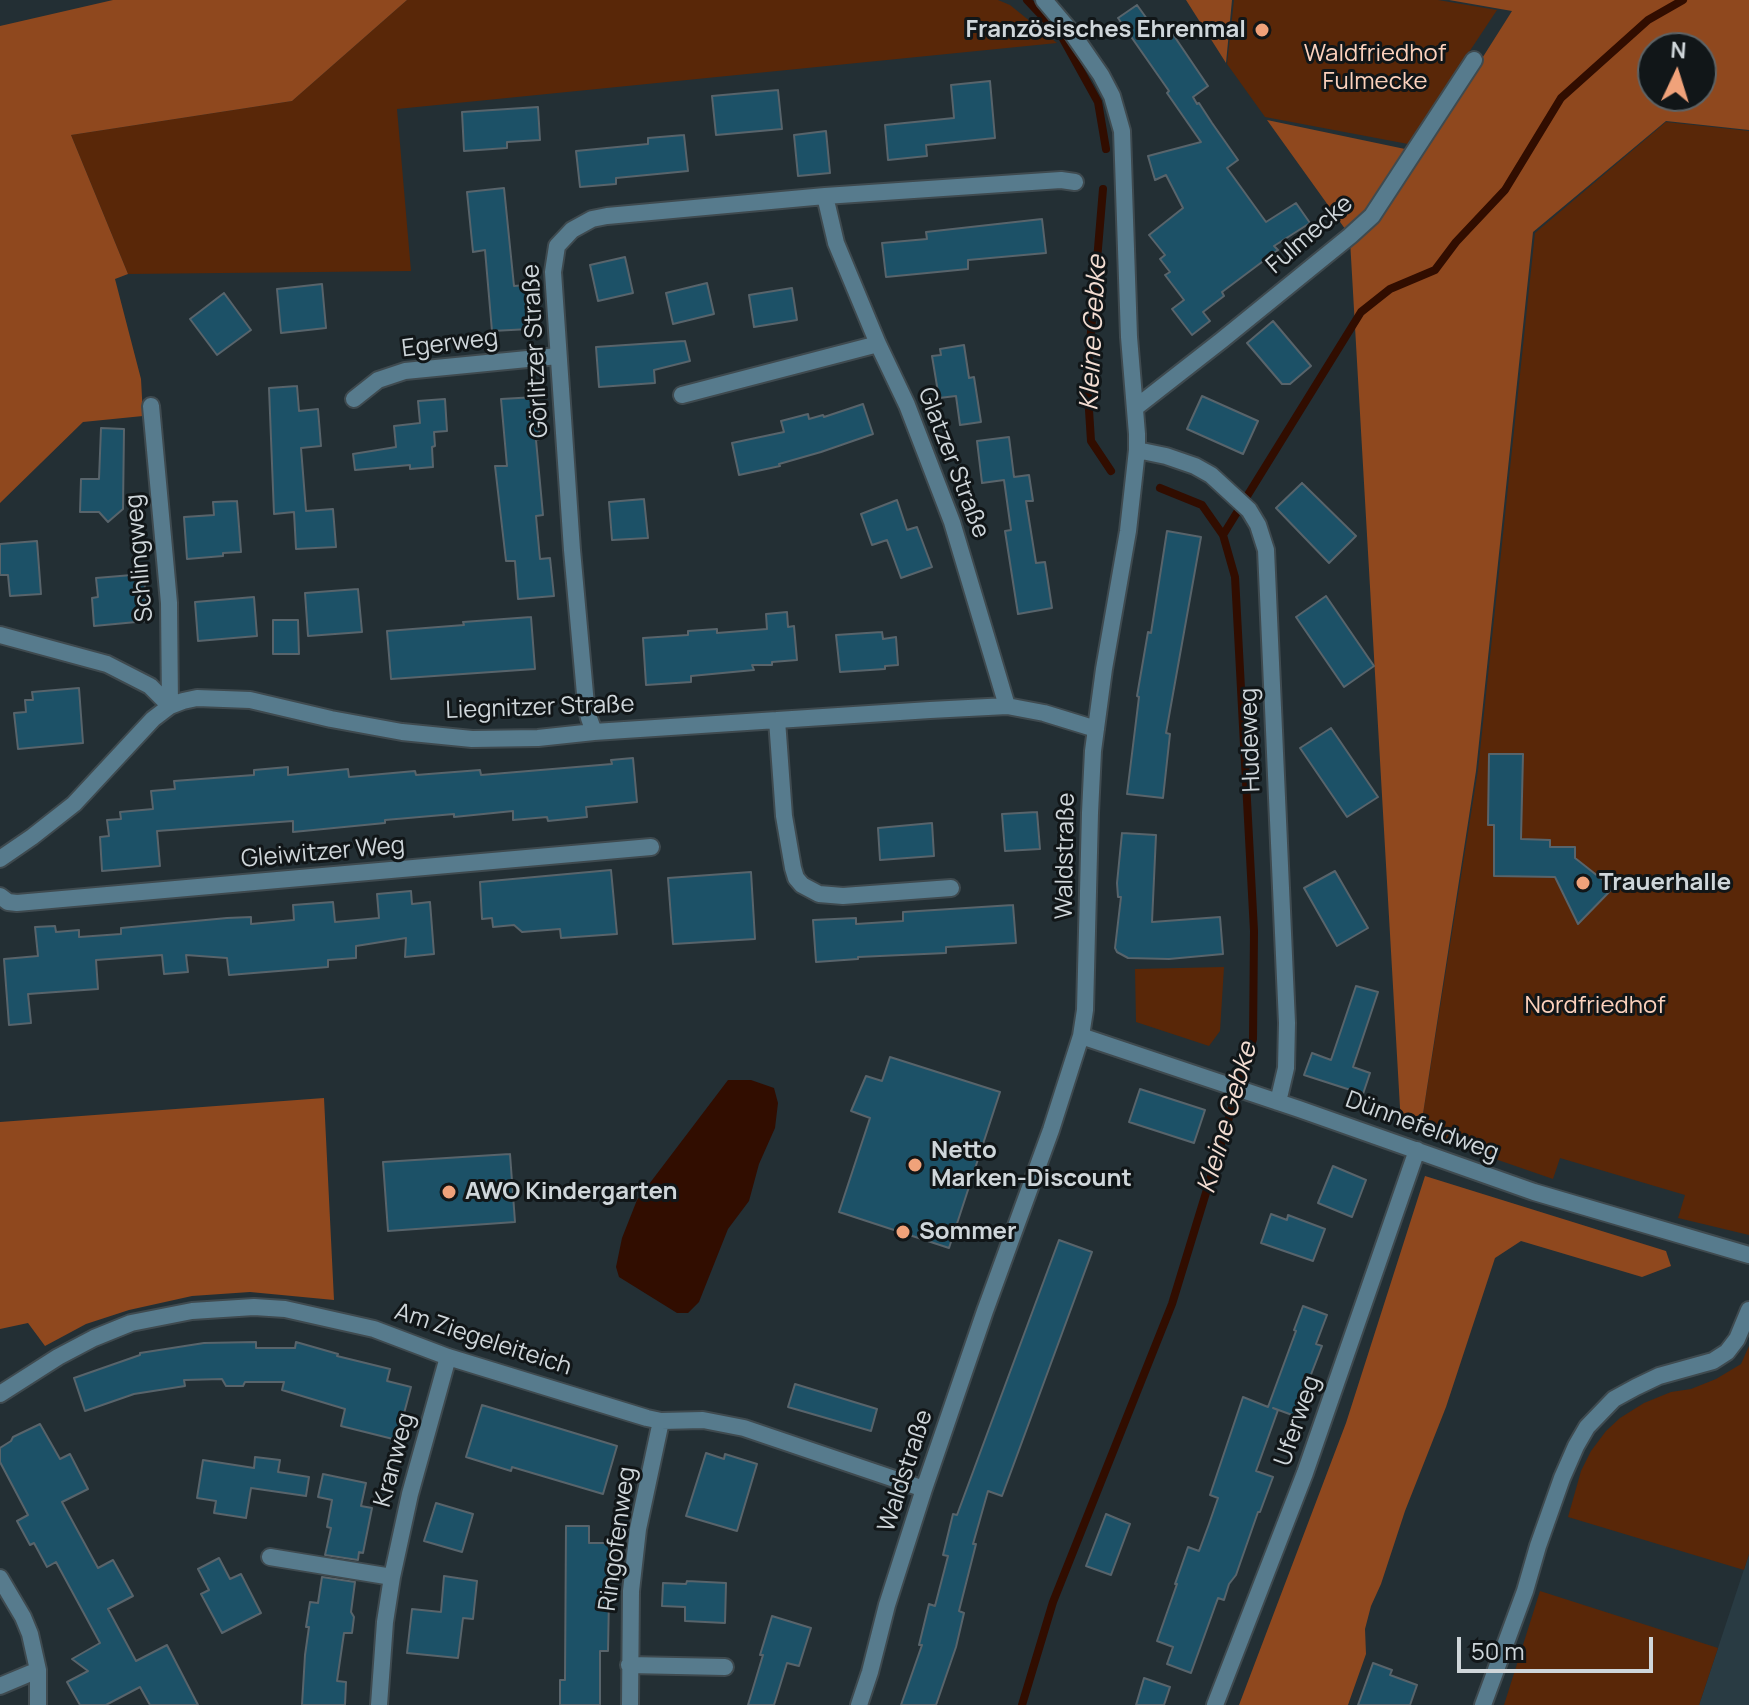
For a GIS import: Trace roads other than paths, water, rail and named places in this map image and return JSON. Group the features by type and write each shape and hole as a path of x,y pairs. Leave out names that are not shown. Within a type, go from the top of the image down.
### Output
{"street":[{"name":"Waldstraße","path":"859,1705 924,1489 1051,1130 1081,1036 1086,988 1090,813 1096,729 1128,531 1137,450 1124,237 1122,131 1112,96 1101,75 1044,0"},
{"name":"Fulmecke","path":"1135,408 1372,216 1474,60"},
{"name":"Görlitzer Straße","path":"594,732 586,705 558,356 553,272 557,246 563,238 581,224 607,216 825,196 1061,180 1075,182"},
{"name":"Glatzer Straße","path":"825,196 836,243 907,405 952,522 1007,706"},
{"path":"682,395 878,344"},
{"name":"Egerweg","path":"354,399 378,380 405,371 558,356"},
{"name":"Schlingweg","path":"151,406 169,603 170,706"},
{"name":"Hudeweg","path":"1137,450 1166,456 1211,475 1249,510 1264,540 1268,564 1287,1023 1286,1068 1278,1102"},
{"path":"0,635 107,664 150,686 170,706 153,719 74,804 0,859"},
{"name":"Liegnitzer Straße","path":"170,706 197,698 250,700 372,727 453,738 538,738 1007,706 1044,713 1096,729"},
{"path":"777,720 784,816 793,868 802,885 819,894 843,896 951,888"},
{"name":"Gleiwitzer Weg","path":"0,896 8,902 17,903 651,847"},
{"name":"Dünnefeldweg","path":"1081,1036 1534,1192 1749,1255"},
{"name":"Uferweg","path":"1215,1705 1300,1487 1417,1150"},
{"name":"Am Ziegeleiteich","path":"0,1394 58,1357 131,1323 192,1311 254,1307 311,1314 374,1329 448,1357 661,1421 703,1420 744,1428 924,1489"},
{"path":"1483,1705 1562,1478 1587,1427 1614,1399 1636,1387 1659,1376 1713,1361 1727,1352 1737,1339 1749,1310"},
{"name":"Kranweg","path":"379,1705 385,1622 392,1577 410,1494 448,1357"},
{"name":"Ringofenweg","path":"630,1705 631,1591 638,1529 661,1421"},
{"path":"270,1557 392,1577"},
{"path":"0,1578 30,1634 38,1670 38,1705"},
{"path":"629,1665 725,1667"},
{"path":"0,1686 38,1670"}],"waterway":[{"name":"Kleine Gebke","path":"1027,0 1062,37 1098,102 1106,149"},
{"path":"1223,535 1361,312 1390,289 1435,270 1456,242 1505,190 1561,98 1648,20 1683,0"},
{"name":"Kleine Gebke","path":"1103,189 1087,379 1091,441 1111,471"},
{"name":"Kleine Gebke","path":"1022,1705 1053,1602 1172,1304 1253,1039 1254,931 1235,577 1223,535 1202,505 1160,488"}],"place":[{"name":"Französisches Ehrenmal","path":"1262,30"},
{"name":"Trauerhalle","path":"1583,883"},
{"name":"Netto Marken-Discount","path":"915,1165"},
{"name":"AWO Kindergarten","path":"449,1192"},
{"name":"Sommer","path":"903,1232"}],"park label":[{"name":"Waldfriedhof Fulmecke","path":"1375,68"},
{"name":"Nordfriedhof","path":"1595,1006"}]}
